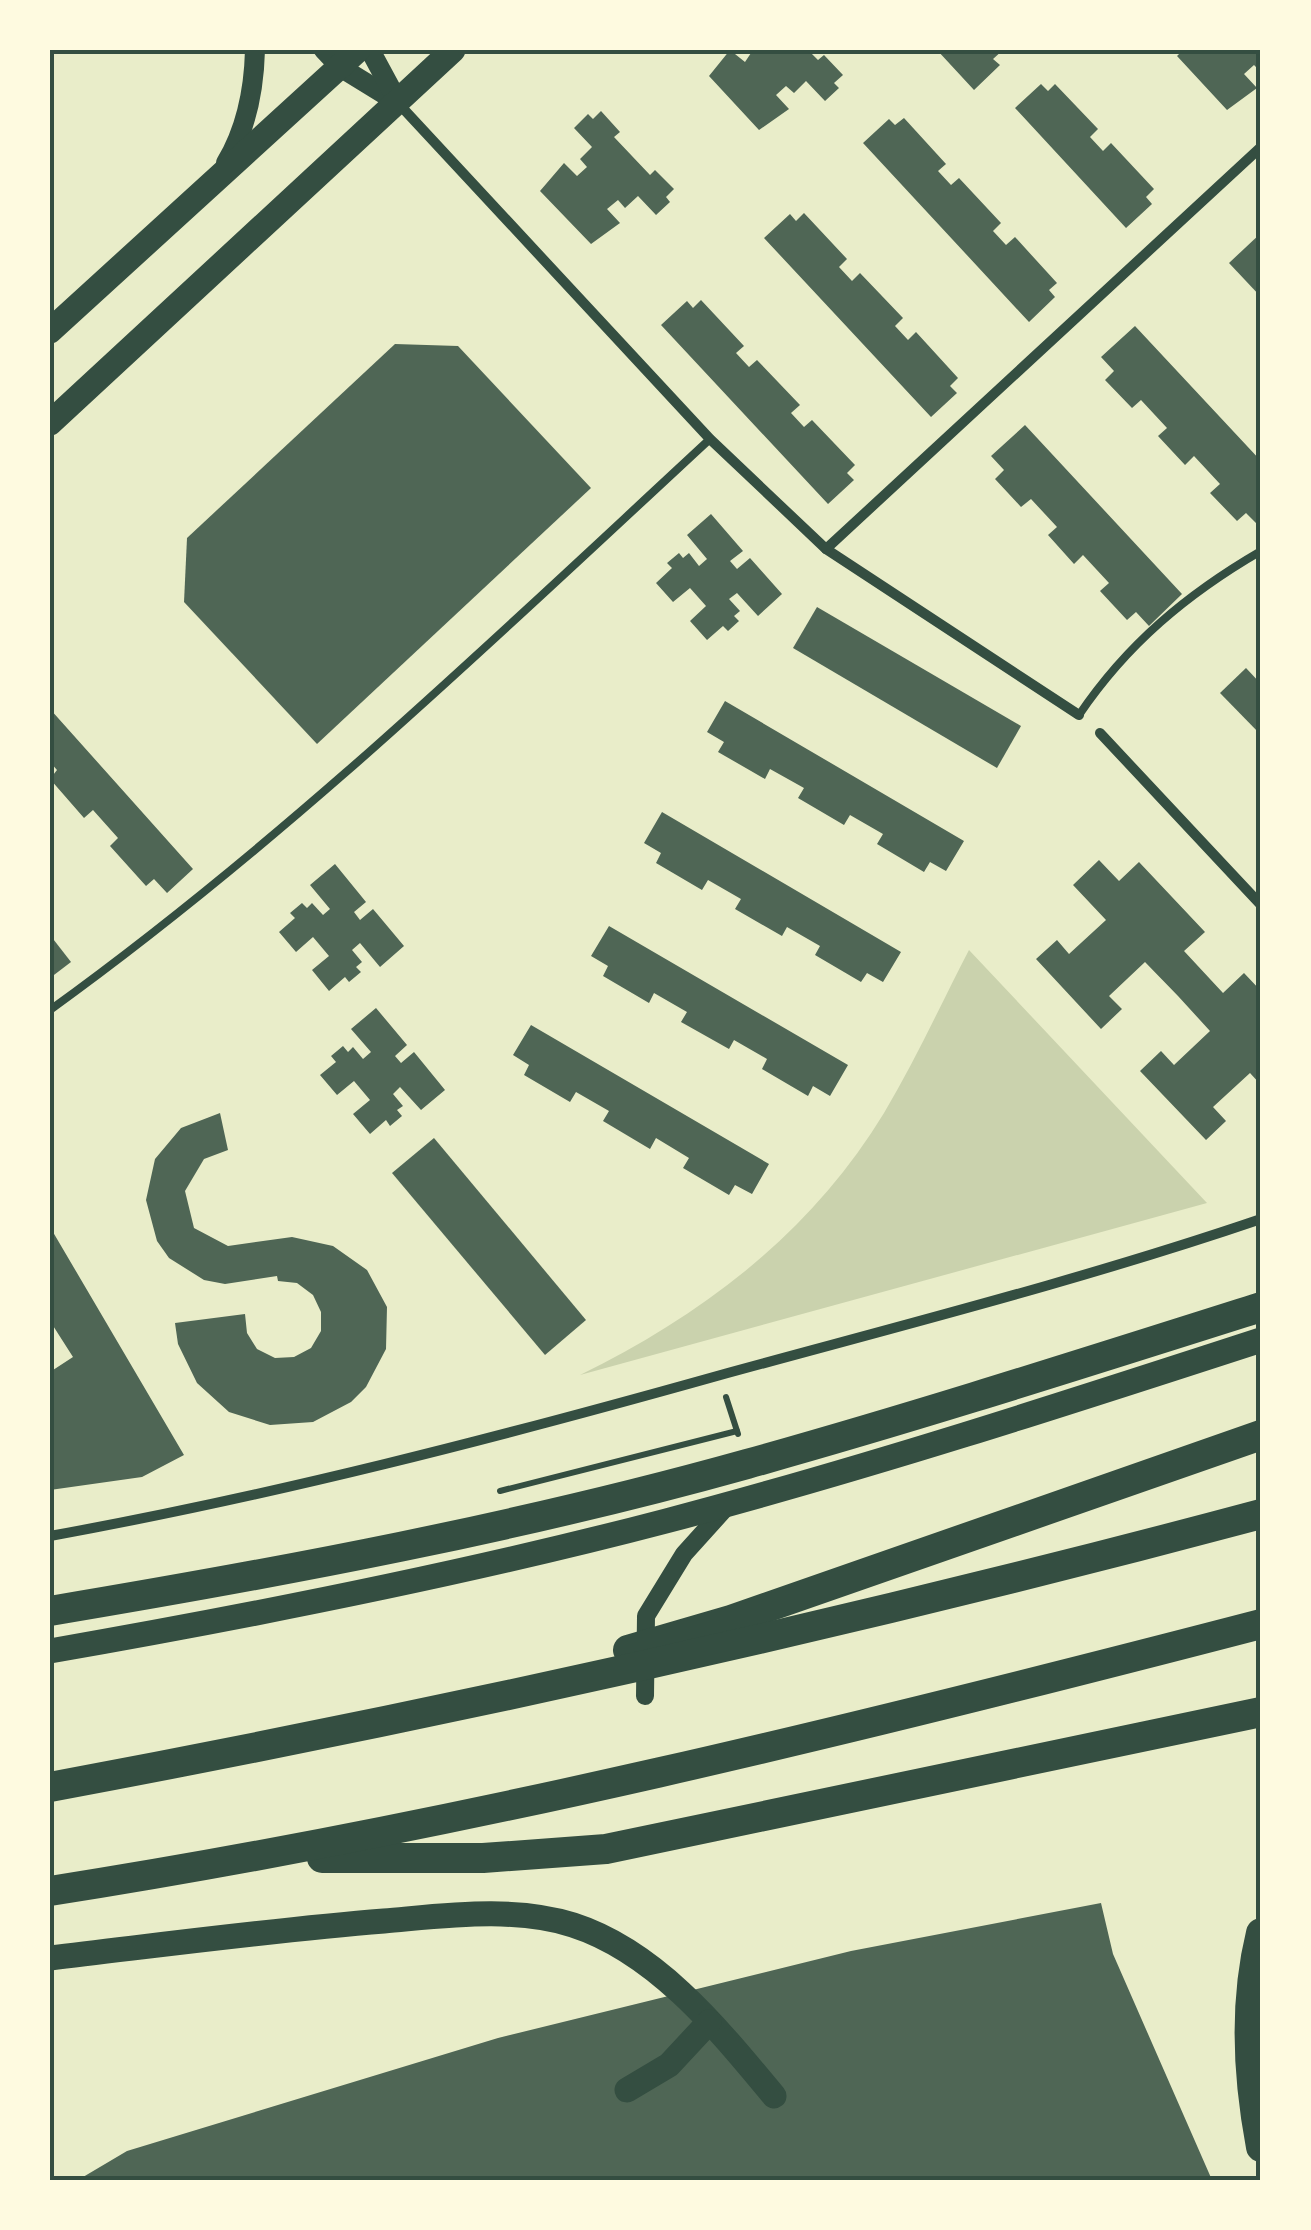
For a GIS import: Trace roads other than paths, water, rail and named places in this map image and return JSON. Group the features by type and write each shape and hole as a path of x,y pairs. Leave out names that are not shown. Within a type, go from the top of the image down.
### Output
{"highway":[{"path":"50,1611 414,1543 598,1502 746,1464 1261,1308"},
{"path":"494,1698 1261,1435"},
{"path":"50,1787 494,1698 905,1608 1261,1514"},
{"path":"50,1891 254,1859 940,1707 1261,1624"},
{"path":"254,1859 483,1858 606,1848 1261,1712"},
{"path":"1261,1933 1251,1991 1250,2039 1261,2147"}],"main road":[{"path":"217,178 238,143 252,94 254,50"},
{"path":"370,50 398,102"},
{"path":"50,422 453,50"},
{"path":"50,330 217,178 341,56 398,102"},
{"path":"50,1652 517,1558 914,1451 1261,1340"},
{"path":"50,1958 428,1917 499,1915 573,1925 638,1959 709,2022 774,2096"},
{"path":"626,2090 668,2065 709,2022"}],"street":[{"path":"398,102 710,439 826,549 1079,715"},
{"path":"826,549 1261,147"},
{"path":"1100,733 1261,905"},
{"path":"50,1536 224,1505 510,1435 916,1324 1261,1219"},
{"path":"645,1696 646,1616 684,1554 730,1502"}],"lane":[{"path":"50,1010 174,918 294,820 710,439"},
{"path":"1079,715 1114,668 1160,621 1199,590 1261,552"}]}
